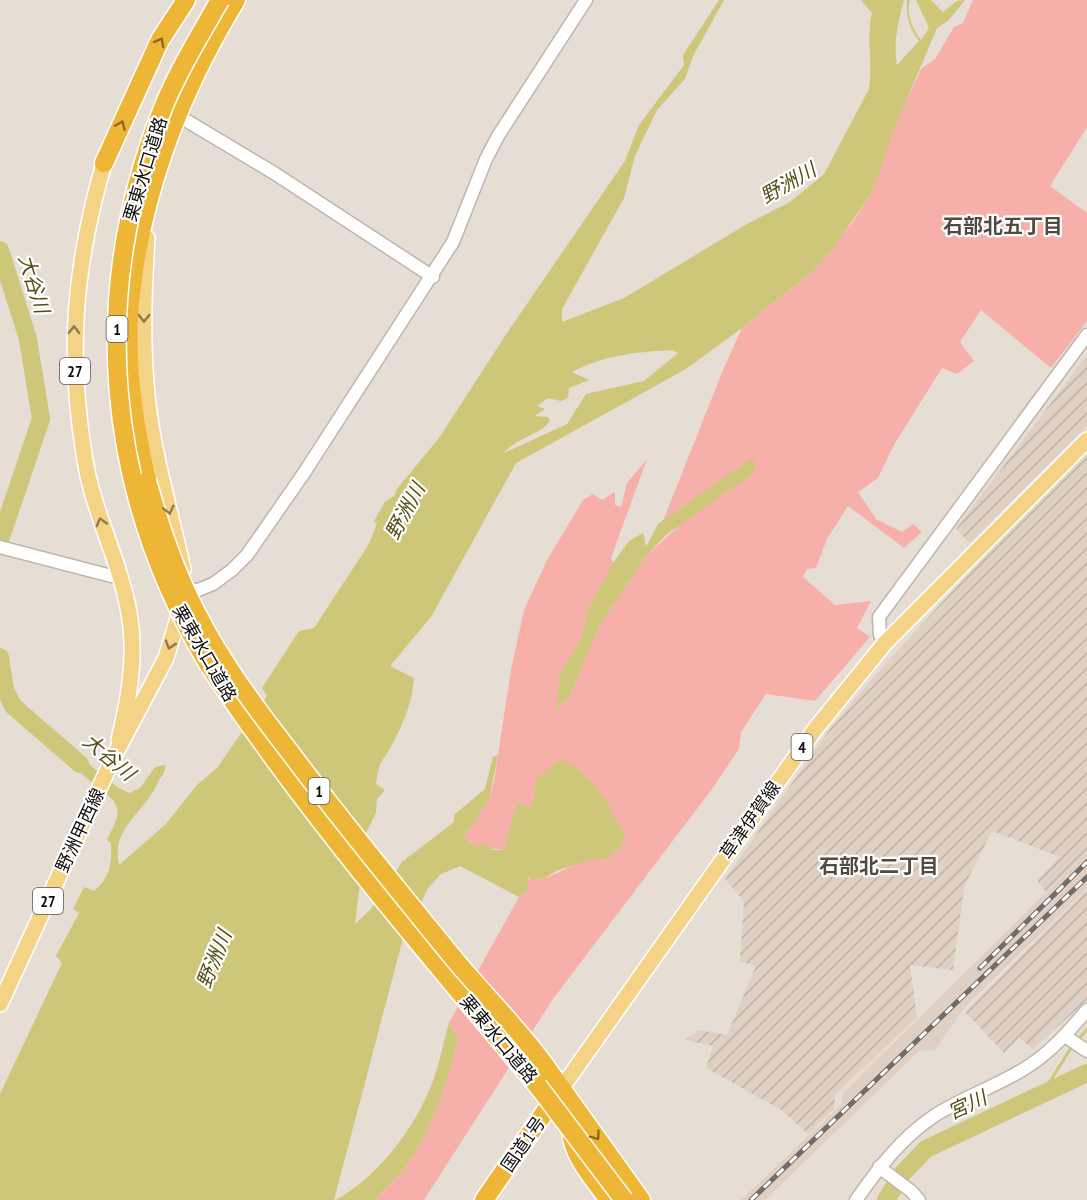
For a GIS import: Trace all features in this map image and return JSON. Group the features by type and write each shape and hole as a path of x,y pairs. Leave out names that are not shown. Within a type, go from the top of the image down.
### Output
{"highway":[{"path":"104,163 160,40 186,0"},
{"name":"栗東水口道路","path":"220,0 164,107 146,154 123,248 117,302 118,394 124,447 147,537 169,592 192,636 247,723 411,933 634,1197"},
{"name":"栗東水口道路","path":"236,0 220,25 177,115 150,196 129,318 132,388 139,444 147,481 184,588 234,675 322,796 481,991 530,1043 561,1089"},
{"name":"1","path":"561,1089 634,1197"},
{"name":"1","path":"561,1089 569,1114 572,1142 582,1163 609,1200"},
{"name":"国道1号","path":"484,1200 561,1089"}],"main road":[{"name":"27","path":"104,163 90,211 81,258 73,332 76,396 85,462 103,533 119,578"},
{"path":"150,196 144,283 146,392 161,477 188,589"},
{"name":"草津伊賀線","path":"561,1089 816,728 885,644 1087,440"},
{"name":"野洲甲西線","path":"115,754 130,688 132,665 131,626 119,578"},
{"name":"野洲甲西線","path":"0,1004 115,754 166,658 188,589"}],"street":[{"path":"188,589 198,590 213,584 246,555 433,277 453,242 486,159 498,136 586,0"},
{"path":"177,115 274,173 433,277"},
{"path":"885,644 880,635 879,617 1087,335"},
{"path":"1,547 119,578"},
{"path":"856,1200 884,1169 906,1138 933,1116 1026,1068 1065,1036 1087,1010"},
{"path":"1065,1036 1087,1051"},
{"path":"884,1169 915,1195"}],"shaded area":[{"path":"973,0 1087,0 1087,127 1050,186 1087,213 1087,321 1051,368 981,310 960,342 974,361 957,374 942,368 895,443 878,478 858,492 876,519 902,532 913,524 922,532 904,548 848,506 827,539 816,568 807,569 803,577 835,605 871,601 857,628 870,637 815,701 766,694 741,732 739,749 712,789 553,999 424,1200 375,1200 403,1170 422,1141 438,1107 458,1038 449,1023 519,897 527,890 529,875 532,880 540,879 585,861 603,860 614,850 617,853 626,837 599,791 565,762 535,780 535,797 529,807 517,802 504,850 477,847 464,838 489,799 494,781 511,670 524,610 547,560 583,500 593,494 602,500 615,492 615,505 621,507 627,483 647,459 611,558 613,563 588,609 581,639 560,673 557,710 569,698 600,625 647,555 753,458 663,521 742,328 812,272 852,223 873,191 892,132 921,69 935,59 954,27 963,23"},
{"path":"1087,355 1087,426 970,543 956,529"},
{"path":"1087,455 1087,852 1046,892 1037,880 1060,857 992,831 964,887 953,970 910,965 917,1017 835,1095 834,1109 808,1134 780,1109 706,1068 713,1046 685,1040 699,1030 727,1035 756,966 740,961 744,901 725,879 829,730 884,665 984,557"},
{"path":"1087,852 1087,888 964,1008 935,1050 919,1051 765,1200 741,1200 842,1104 842,1094"},
{"path":"1087,890 1087,1000 1033,1049 1019,1038 1004,1053 965,1012"}],"water":[{"name":"野洲川","path":"719,0 724,0 693,56 685,79 657,110 635,156 624,198 562,309 562,322 624,298 747,224 790,202 824,174 869,89 872,13 861,0 904,0 896,41 897,65 919,41 909,22 907,0 910,0 911,21 921,40 929,28 916,0 931,0 943,12 957,1 965,0 948,21 937,28 893,132 873,191 832,250 812,272 686,369 516,463 431,617 390,666 414,678 413,686 404,719 379,769 376,784 385,790 377,799 376,813 366,833 355,924 371,909 402,862 454,822 454,815 485,789 493,757 498,755 489,799 464,838 477,847 487,844 493,850 504,850 517,802 529,807 535,797 535,780 559,759 582,772 607,803 626,837 617,853 614,850 609,859 589,860 556,871 543,879 532,880 528,876 528,890 519,897 460,866 441,874 428,888 402,942 334,1200 0,1200 0,1094 62,963 56,956 79,913 73,909 84,887 94,891 107,876 111,843 107,840 117,814 112,799 65,760 67,757 60,751 63,746 73,751 117,787 129,793 140,788 155,767 165,765 164,772 152,793 130,821 119,841 119,865 165,825 197,785 217,768 267,696 262,688 299,631 314,628 369,544 377,523 374,521 385,502 395,495 396,490 439,438 507,333 625,161 639,125 684,65 683,55","holes":["672,350 678,353 644,381 586,394 567,424 504,453 546,426 550,421 548,417 535,416 545,409 537,406 548,398 561,401 568,398 569,388 589,380 572,372 621,355"]},
{"path":"753,457 755,472 666,535 647,555 600,625 569,698 556,711 560,673 581,639 588,609 613,563 629,541 643,533 646,547 658,524"},
{"path":"449,1023 458,1038 450,1071 438,1107 413,1156 375,1200 336,1200 380,1165 404,1136 434,1079"}],"waterway":[{"name":"大谷川","path":"0,250 28,339 41,419 0,540"},
{"name":"大谷川","path":"0,657 5,690 13,706 80,764"},
{"path":"1077,1041 1087,1029"},
{"path":"1043,1093 1072,1046"},
{"name":"宮川","path":"886,1200 903,1173 926,1149 1087,1073"}],"railway":[{"path":"980,968 1087,862"},
{"path":"751,1200 1087,877"}],"district":[{"name":"石部北五丁目","path":"1003,226"},
{"name":"石部北二丁目","path":"879,866"}]}
